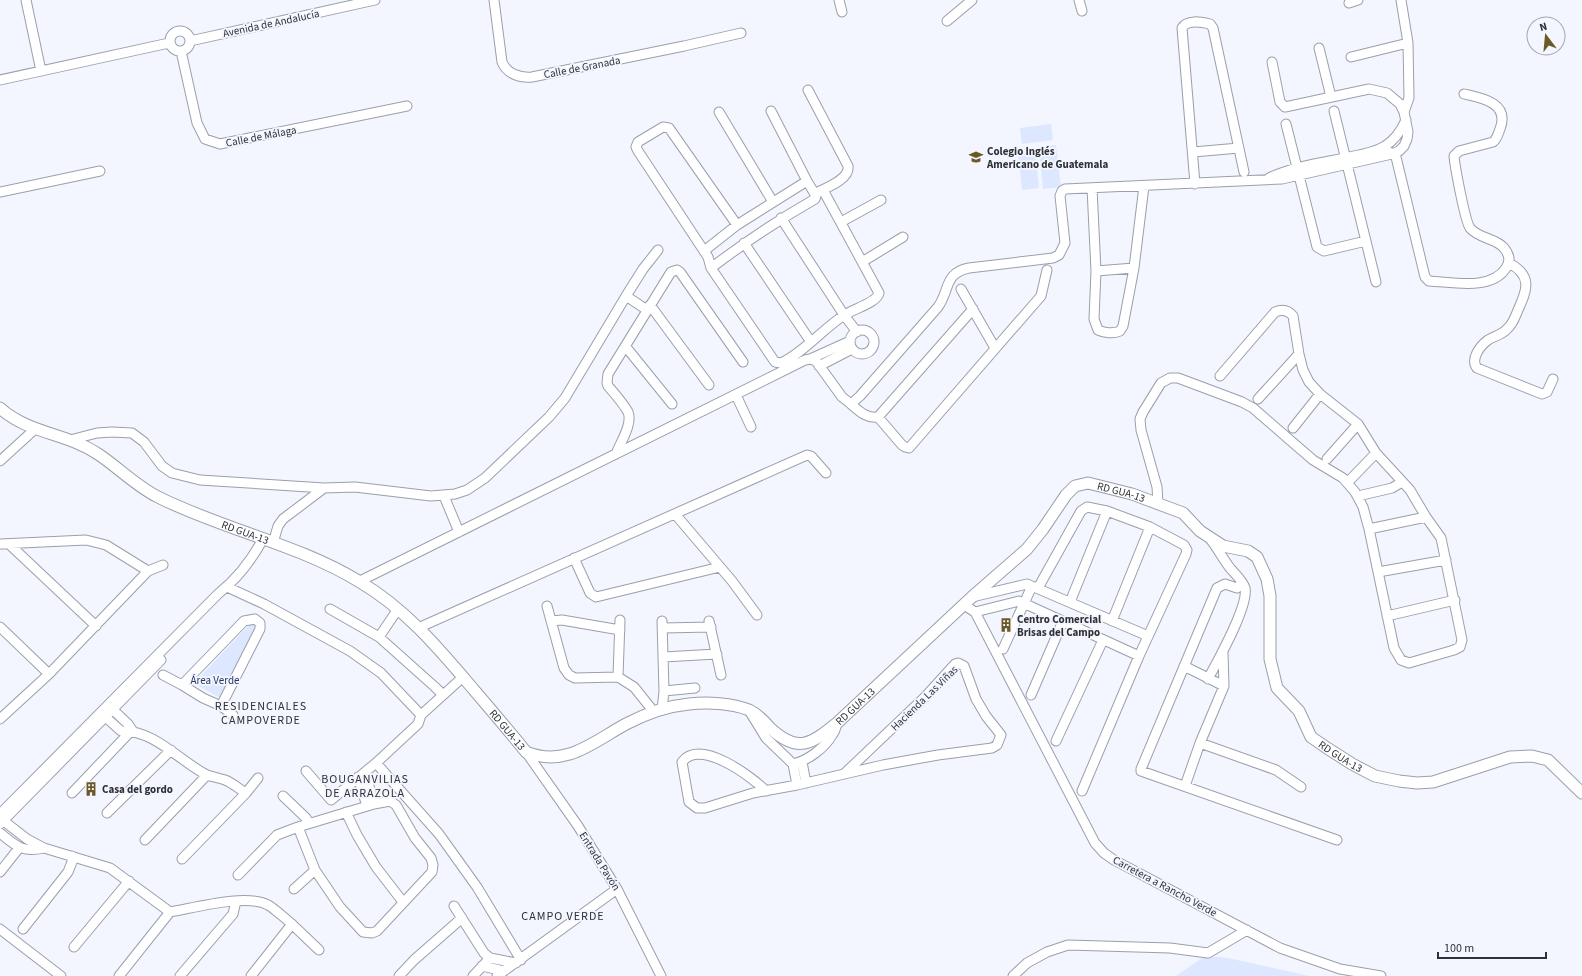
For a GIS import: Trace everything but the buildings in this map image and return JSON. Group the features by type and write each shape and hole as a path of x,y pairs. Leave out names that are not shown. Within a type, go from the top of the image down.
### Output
{"main road":[{"name":"RD GUA-13","path":"0,408 15,420 35,429 70,440 98,454 143,489 215,521 335,567 360,581 385,598 418,628 463,677 526,752 534,756 547,757 571,754 587,748 636,720 658,711 688,704 700,703 718,703 748,710 759,717 778,736 789,742 797,744 817,739 837,723 968,601 1027,549 1043,529 1066,495 1075,486 1088,483 1132,494 1183,513 1200,531 1223,546 1248,551 1257,557 1267,579 1270,596 1270,659 1277,688 1299,711 1311,737 1326,748 1375,776 1399,782 1416,783 1433,782 1510,758 1532,756 1548,760 1582,793"}],"street":[{"path":"26,0 41,71"},
{"name":"Avenida de Andalucía","path":"190,41 375,0"},
{"name":"Calle de Granada","path":"494,0 502,62 509,71 523,77 532,77 741,33"},
{"path":"947,21 972,0"},
{"path":"1080,0 1082,11"},
{"path":"1348,2 1358,0"},
{"path":"1347,161 1384,148 1401,131 1409,98 1408,43 1401,0"},
{"path":"1195,184 1182,28 1184,24 1188,22 1210,24 1213,28 1244,172"},
{"path":"179,31 186,33 190,41 187,48 181,51 172,48 169,42 173,33 179,31"},
{"path":"0,80 169,42"},
{"path":"1351,57 1408,43"},
{"path":"1319,48 1331,97"},
{"name":"Calle de Málaga","path":"181,51 197,123 205,139 220,144 407,106"},
{"path":"851,404 860,396 938,306 945,296 949,281 955,273 968,268 1053,258 1059,255 1065,243 1060,202 1062,191 1065,189 1282,179 1298,172 1347,161 1392,154 1402,148 1406,142 1408,132 1405,116 1394,98 1387,93 1378,90 1360,90 1290,107 1284,106 1280,102 1272,62"},
{"path":"711,268 781,218 815,200 819,192 845,176 849,170 808,90"},
{"path":"1384,148 1396,157 1425,277 1429,281 1480,283 1492,281 1500,275 1509,263 1507,253 1502,246 1477,233 1469,225 1454,156 1459,151 1493,142 1503,122 1502,116 1497,107 1490,101 1464,94"},
{"path":"737,225 669,128 663,127 638,142 636,147 638,151 708,257 711,268 775,362 778,364 784,362 811,342 844,315 876,299 878,296 878,290 841,222 819,192 807,181 771,111"},
{"path":"1334,111 1376,282"},
{"path":"719,112 773,202"},
{"path":"1286,124 1318,249 1324,251 1366,240"},
{"path":"1193,152 1239,148"},
{"path":"0,192 100,171"},
{"path":"704,251 737,225 807,181"},
{"path":"1092,188 1096,272 1094,319 1096,326 1102,332 1112,333 1120,331 1122,326 1134,268 1144,186"},
{"path":"841,222 881,200"},
{"path":"781,218 844,315 857,332"},
{"path":"862,262 903,237"},
{"path":"744,243 811,342"},
{"path":"70,440 97,433 132,433 144,442 162,466 172,473 200,480 324,488 355,487 431,496 456,494 467,490 486,478 549,417 570,392 626,296 643,269 658,250"},
{"path":"1509,263 1522,273 1526,282 1526,292 1510,326 1505,331 1484,343 1474,358 1474,365 1477,368 1542,394 1547,392 1553,379"},
{"path":"1096,272 1134,268"},
{"path":"616,454 628,425 628,413 608,386 608,374 671,272 677,270 743,362"},
{"path":"878,417 905,448 909,448 1041,296 1047,270"},
{"path":"961,289 995,348"},
{"path":"626,296 648,308 709,385"},
{"path":"810,359 816,361 842,397 865,415 873,418 878,417 973,310"},
{"path":"1158,504 1157,487 1141,430 1140,419 1145,408 1161,383 1170,378 1178,378 1248,405 1258,411 1313,460 1338,474 1348,482 1358,496 1363,507 1369,529 1394,648 1401,660 1409,663 1460,647 1462,640 1455,600 1441,538 1426,517 1410,490 1376,453 1358,424 1320,394 1309,382 1303,370 1299,354 1294,316 1290,312 1280,310 1275,312 1220,376"},
{"path":"857,332 868,332 872,335 873,346 867,353 856,353 851,345 851,338 857,332"},
{"path":"820,366 851,345"},
{"path":"360,581 805,360 851,345"},
{"path":"626,347 672,404"},
{"path":"1258,399 1299,354"},
{"path":"1293,428 1320,394"},
{"path":"736,395 751,427"},
{"path":"1327,459 1358,424"},
{"path":"0,461 35,429"},
{"path":"1348,482 1376,453"},
{"path":"418,628 807,455 811,456 826,473"},
{"path":"1358,496 1392,488 1402,482"},
{"path":"274,543 278,526 283,519 324,488"},
{"path":"444,496 459,532"},
{"path":"1003,649 1022,602 1035,587 1082,509 1089,506 1107,511 1150,527 1184,545 1187,552 1139,656 1082,790"},
{"path":"1070,602 1107,511"},
{"path":"675,514 732,581 757,615"},
{"path":"1369,529 1426,517"},
{"path":"1112,621 1150,527"},
{"path":"1208,679 1223,652 1241,610 1245,593 1245,587 1230,569 1210,538"},
{"path":"170,912 110,868 44,848 27,839 1,819 110,708 218,594 227,587 252,559 263,539"},
{"path":"5,544 86,540 106,545 148,571"},
{"path":"5,544 96,626"},
{"path":"574,558 590,593 596,597 720,567"},
{"path":"1378,572 1446,560"},
{"path":"0,719 49,674 148,571 162,565"},
{"path":"1242,583 1238,588 1225,584 1218,588 1140,768 1141,771 1337,840"},
{"path":"1139,656 1022,602 1011,602 975,612 968,601 1027,584 1148,636"},
{"path":"1017,586 1022,602"},
{"path":"227,587 317,632 370,664 381,673 421,715"},
{"path":"1387,616 1455,600"},
{"path":"221,706 260,629 258,621 267,606"},
{"path":"547,606 564,668 569,675 575,678 618,677 634,687 658,711 664,691 662,624 710,624 722,675"},
{"path":"330,609 379,637 443,695"},
{"path":"379,637 398,609"},
{"name":"Carretera a Rancho Verde","path":"975,612 1095,843 1104,853 1114,860 1280,948 1340,969 1381,976"},
{"path":"551,621 562,620 620,630"},
{"path":"618,677 620,620"},
{"path":"182,685 244,621 258,621"},
{"path":"1031,695 1063,621"},
{"path":"0,627 49,674"},
{"path":"1056,742 1103,640"},
{"path":"1185,786 1200,743 1224,686 1223,652"},
{"path":"663,657 717,654"},
{"name":"Hacienda Las Viñas","path":"766,791 758,783 720,758 695,754 685,758 682,762 688,799 692,806 696,808 705,808 753,793 766,791 802,784 909,759 992,748 998,745 1001,735 986,716 976,699 964,666 958,663 954,664 921,701 844,774"},
{"path":"1184,666 1224,686"},
{"path":"163,675 202,698 221,706 233,715"},
{"path":"306,771 331,800 362,775 418,724 421,715 463,677"},
{"path":"664,691 695,688"},
{"path":"110,708 128,724 132,730"},
{"path":"748,710 766,738 797,763 802,784"},
{"path":"103,715 121,731 132,730 142,733 171,750 207,775 231,783 246,793"},
{"path":"797,763 822,746 832,736 837,723"},
{"path":"72,793 132,730"},
{"path":"1200,743 1276,770 1301,786"},
{"path":"107,813 171,750"},
{"name":"Entrada Pavón","path":"526,752 578,826 617,889 662,976"},
{"path":"376,762 439,834 477,887 518,961"},
{"path":"145,840 207,775"},
{"path":"362,775 370,805"},
{"path":"182,859 246,793 258,778"},
{"path":"284,796 309,823"},
{"path":"238,875 277,835 298,827 309,823 370,805 390,801 396,805 415,838 431,858 433,865 432,872 377,930 372,933 363,932 340,907 315,870 298,827"},
{"path":"346,812 376,867 403,902"},
{"path":"0,833 19,848 27,850 44,848"},
{"path":"0,872 19,848"},
{"path":"24,929 68,872 72,862 72,856"},
{"path":"294,890 315,870"},
{"path":"74,947 129,882"},
{"path":"482,966 501,974 617,889"},
{"path":"119,976 170,912 247,900 268,905 292,924 319,950"},
{"path":"180,976 232,914 236,902"},
{"path":"454,906 490,958 518,961"},
{"path":"398,976 462,918"},
{"path":"251,976 292,924"},
{"path":"0,929 61,976"},
{"path":"1013,976 1027,964 1047,952 1068,945 1170,948 1208,953 1248,930"},
{"path":"473,976 490,958"}],"green space":[{"path":"1051,124 1053,140 1022,144 1020,128"},
{"path":"1056,145 1061,187 1043,189 1039,147"},
{"path":"1035,148 1039,188 1022,190 1018,150"},
{"name":"Área Verde","path":"252,624 258,626 220,698 194,683 249,625"},
{"path":"1205,956 1228,958 1309,976 1176,976"}],"place":[{"name":"Colegio Inglés Americano de Guatemala","path":"976,157"},
{"name":"Centro Comercial Brisas del Campo","path":"1006,625"},
{"name":"Casa del gordo","path":"91,789"}],"district":[{"name":"RESIDENCIALES CAMPOVERDE","path":"261,713"},
{"name":"BOUGANVILIAS DE ARRAZOLA","path":"365,786"},
{"name":"CAMPO VERDE","path":"563,916"}]}
